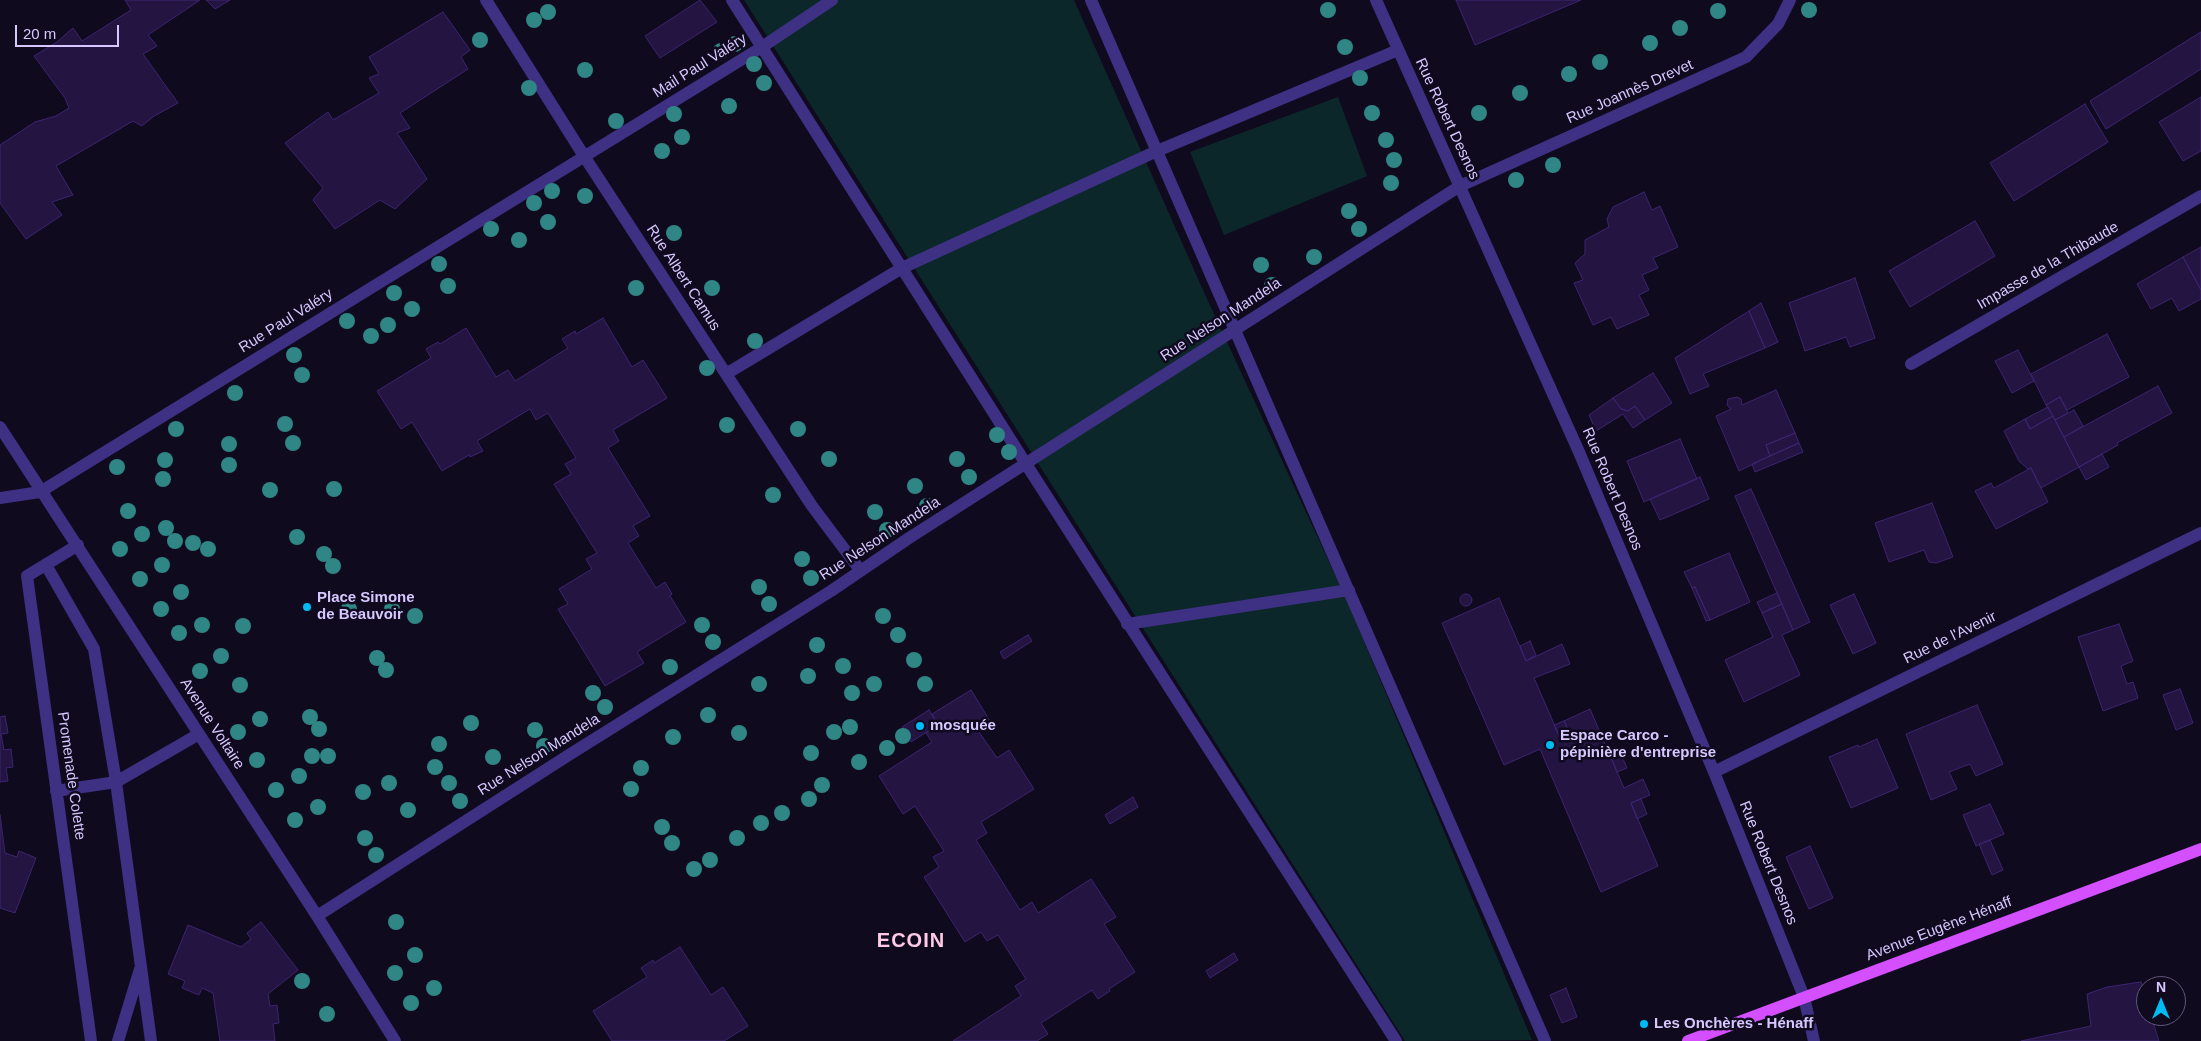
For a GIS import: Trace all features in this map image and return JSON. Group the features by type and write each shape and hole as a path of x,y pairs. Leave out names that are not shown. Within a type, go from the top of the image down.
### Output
{"main road":[{"name":"Avenue Eugène Hénaff","path":"1688,1041 2201,849"}],"street":[{"name":"Rue Albert Camus","path":"486,0 584,156 812,506 860,570"},
{"path":"732,0 1128,624 1396,1041"},
{"name":"Mail Paul Valéry","path":"584,156 762,47 832,0"},
{"path":"1091,0 1545,1041"},
{"name":"Rue Robert Desnos","path":"1376,0 1578,452 1714,772 1804,997 1814,1041"},
{"name":"Rue Joannès Drevet","path":"1460,186 1746,57 1778,24 1790,0"},
{"path":"726,374 902,268 1157,151 1398,50"},
{"name":"Rue Paul Valéry","path":"0,498 40,492 584,156"},
{"name":"Rue Nelson Mandela","path":"317,916 831,591 860,570 1460,186"},
{"name":"Impasse de la Thibaude","path":"1911,364 2201,196"},
{"name":"Avenue Voltaire","path":"0,427 40,492 78,545 317,916 395,1041"},
{"name":"Rue de l'Avenir","path":"1714,772 2201,533"},
{"name":"Promenade Colette","path":"78,545 27,576 91,1041"},
{"path":"46,565 94,649 116,782 151,1041"},
{"path":"1128,624 1348,590"},
{"path":"56,791 116,782 199,734"},
{"path":"118,1041 141,966"}],"green space":[{"path":"744,0 1074,0 1207,299 1344,594 1532,1040 1405,1041"},
{"path":"1338,97 1367,176 1224,235 1190,152"}],"building":[{"path":"125,0 200,0 148,35 157,46 143,54 178,103 154,116 142,126 133,121 56,166 73,195 52,202 62,215 26,239 0,203 0,145 35,122 56,116 69,108 65,98 34,56 57,42 73,28 82,41 131,10"},
{"path":"206,0 230,0 215,9"},
{"path":"700,0 717,22 660,58 645,36"},
{"path":"1456,0 1581,0 1475,45"},
{"path":"443,12 470,50 461,57 468,69 400,113 410,128 397,133 427,179 395,209 380,200 335,229 313,200 323,188 285,143 328,112 333,120 379,93 369,78 379,74 369,57"},
{"path":"2201,32 2201,69 2106,129 2090,101"},
{"path":"2201,97 2201,151 2183,161 2159,122"},
{"path":"2085,104 2108,142 2014,201 1990,163"},
{"path":"1644,192 1652,210 1660,206 1678,247 1653,258 1658,268 1642,275 1649,290 1639,295 1649,315 1617,329 1611,317 1593,325 1574,283 1583,280 1575,263 1585,254 1585,240 1609,227 1607,219 1613,207"},
{"path":"1975,221 1995,256 1910,307 1889,271"},
{"path":"2201,247 2201,290 2183,257"},
{"path":"2183,257 2201,290 2201,299 2179,311 2172,298 2151,309 2137,284"},
{"path":"1855,278 1875,338 1850,347 1846,337 1805,351 1789,303"},
{"path":"1761,303 1778,342 1765,348 1749,311"},
{"path":"1749,311 1765,348 1703,374 1709,386 1690,394 1675,358"},
{"path":"603,318 632,367 643,360 667,398 613,430 619,441 608,448 650,516 633,526 639,536 628,543 656,588 665,582 672,594 670,596 686,622 637,652 644,663 605,686 558,609 568,604 559,589 592,569 586,559 597,553 554,484 571,474 565,464 576,458 548,413 536,420 530,409 477,441 483,451 470,457 469,455 442,471 412,422 401,429 377,391 431,358 426,349 438,342 440,344 466,328 496,377 508,370 515,381 568,348 562,339 575,331 576,334"},
{"path":"2107,334 2129,377 2067,410 2060,397 2046,405 2031,374"},
{"path":"2018,350 2034,381 2012,393 1995,361"},
{"path":"1653,373 1672,403 1645,420 1635,406 1628,411 1621,409 1613,398"},
{"path":"2158,386 2172,413 2117,443 2118,445 2079,467 2064,437"},
{"path":"1776,390 1795,433 1766,445 1770,456 1739,471 1716,416 1731,409 1727,405 1728,399 1737,397 1741,399 1742,405"},
{"path":"2060,397 2068,413 2055,420 2046,405"},
{"path":"1613,398 1621,409 1628,411 1635,406 1645,420 1633,428 1623,414 1596,431 1589,415"},
{"path":"2048,407 2053,416 2030,429 2025,419"},
{"path":"2074,410 2083,426 2064,437 2055,420"},
{"path":"2053,416 2079,467 2041,488 2031,468 2028,469 2019,461 2004,431 2025,419 2030,429"},
{"path":"1795,433 1799,443 1770,456 1766,445"},
{"path":"1680,439 1697,479 1644,502 1627,461"},
{"path":"1799,443 1803,452 1755,472 1752,464"},
{"path":"2102,454 2109,467 2086,480 2079,467"},
{"path":"2031,468 2048,502 1996,529 1975,491 1991,483 1994,488"},
{"path":"1700,477 1709,499 1660,520 1650,499"},
{"path":"1751,489 1810,622 1793,630 1735,496"},
{"path":"1932,503 1953,557 1936,563 1929,562 1924,550 1889,562 1875,523"},
{"path":"1729,553 1750,602 1710,620 1695,587 1692,588 1684,572"},
{"path":"1695,587 1710,620 1706,621 1692,588"},
{"path":"1777,593 1782,604 1762,613 1757,602"},
{"path":"1464,594 1468,594 1472,600 1468,606 1464,606 1460,602 1460,598"},
{"path":"1854,594 1876,643 1853,654 1830,605"},
{"name":"Espace Carco - pépinière d'entreprise","path":"1499,598 1526,661 1562,644 1570,664 1534,678 1561,740 1571,736 1564,721 1590,709 1624,788 1643,779 1650,795 1631,803 1658,866 1601,892 1540,749 1504,765 1442,623"},
{"path":"1782,604 1793,630 1782,635 1800,675 1744,702 1725,660 1773,637 1762,613"},
{"path":"2119,624 2133,661 2121,666 2127,684 2133,682 2138,698 2103,711 2078,637"},
{"path":"1028,635 1032,641 1004,659 1000,652"},
{"path":"1530,641 1536,655 1526,661 1520,646"},
{"path":"2180,689 2193,723 2176,730 2163,695"},
{"path":"971,690 990,721 977,729 997,758 1009,750 1034,789 981,822 987,833 976,840 1020,910 1032,902 1038,913 1091,879 1116,917 1104,924 1135,972 1109,989 1110,991 1098,999 1092,990 1041,1023 1048,1034 1037,1041 953,1041 1021,996 1015,986 1026,979 998,935 987,941 981,932 965,942 924,877 939,867 933,857 944,851 915,806 903,814 879,776 932,742 926,733 938,725 932,714"},
{"path":"1977,705 2003,764 1976,776 1970,764 1949,772 1957,789 1931,800 1906,734"},
{"name":"mosquée","path":"929,710 938,725 911,742 902,727"},
{"path":"5,716 8,733 1,734 4,750 11,749 13,767 6,768 8,781 0,782 0,717"},
{"path":"1564,721 1571,736 1561,740 1554,725"},
{"path":"1877,739 1898,788 1851,808 1829,757"},
{"path":"1620,752 1627,768 1617,772 1611,757"},
{"path":"1133,797 1138,807 1110,824 1105,815"},
{"path":"1641,799 1647,814 1637,819 1631,803"},
{"path":"1990,804 2004,834 1976,846 1963,815"},
{"path":"0,815 5,853 17,857 19,851 36,858 15,913 0,908"},
{"path":"1990,840 2003,870 1992,875 1979,844"},
{"path":"1810,846 1833,898 1809,909 1786,857"},
{"path":"261,922 298,970 268,994 270,1006 277,1005 279,1023 273,1024 275,1041 220,1041 213,993 202,988 199,995 182,988 185,981 168,974 188,925 241,947 251,939 247,933"},
{"path":"680,947 711,995 723,987 748,1026 724,1041 612,1041 593,1011 647,977 641,968 653,960 654,963"},
{"path":"1234,953 1238,960 1210,978 1206,971"},
{"path":"2136,983 2136,1026 2154,1026 2159,1041 2021,1041 2091,1026 2087,994 2107,987"},
{"path":"1566,988 1577,1017 1562,1023 1550,995"}],"place":[{"name":"Place Simone de Beauvoir","path":"307,607"},
{"name":"mosquée","path":"920,726"},
{"name":"Espace Carco - pépinière d'entreprise","path":"1550,745"},
{"name":"Les Onchères - Hénaff","path":"1644,1024"}],"district":[{"name":"ECOIN","path":"911,941"}]}
